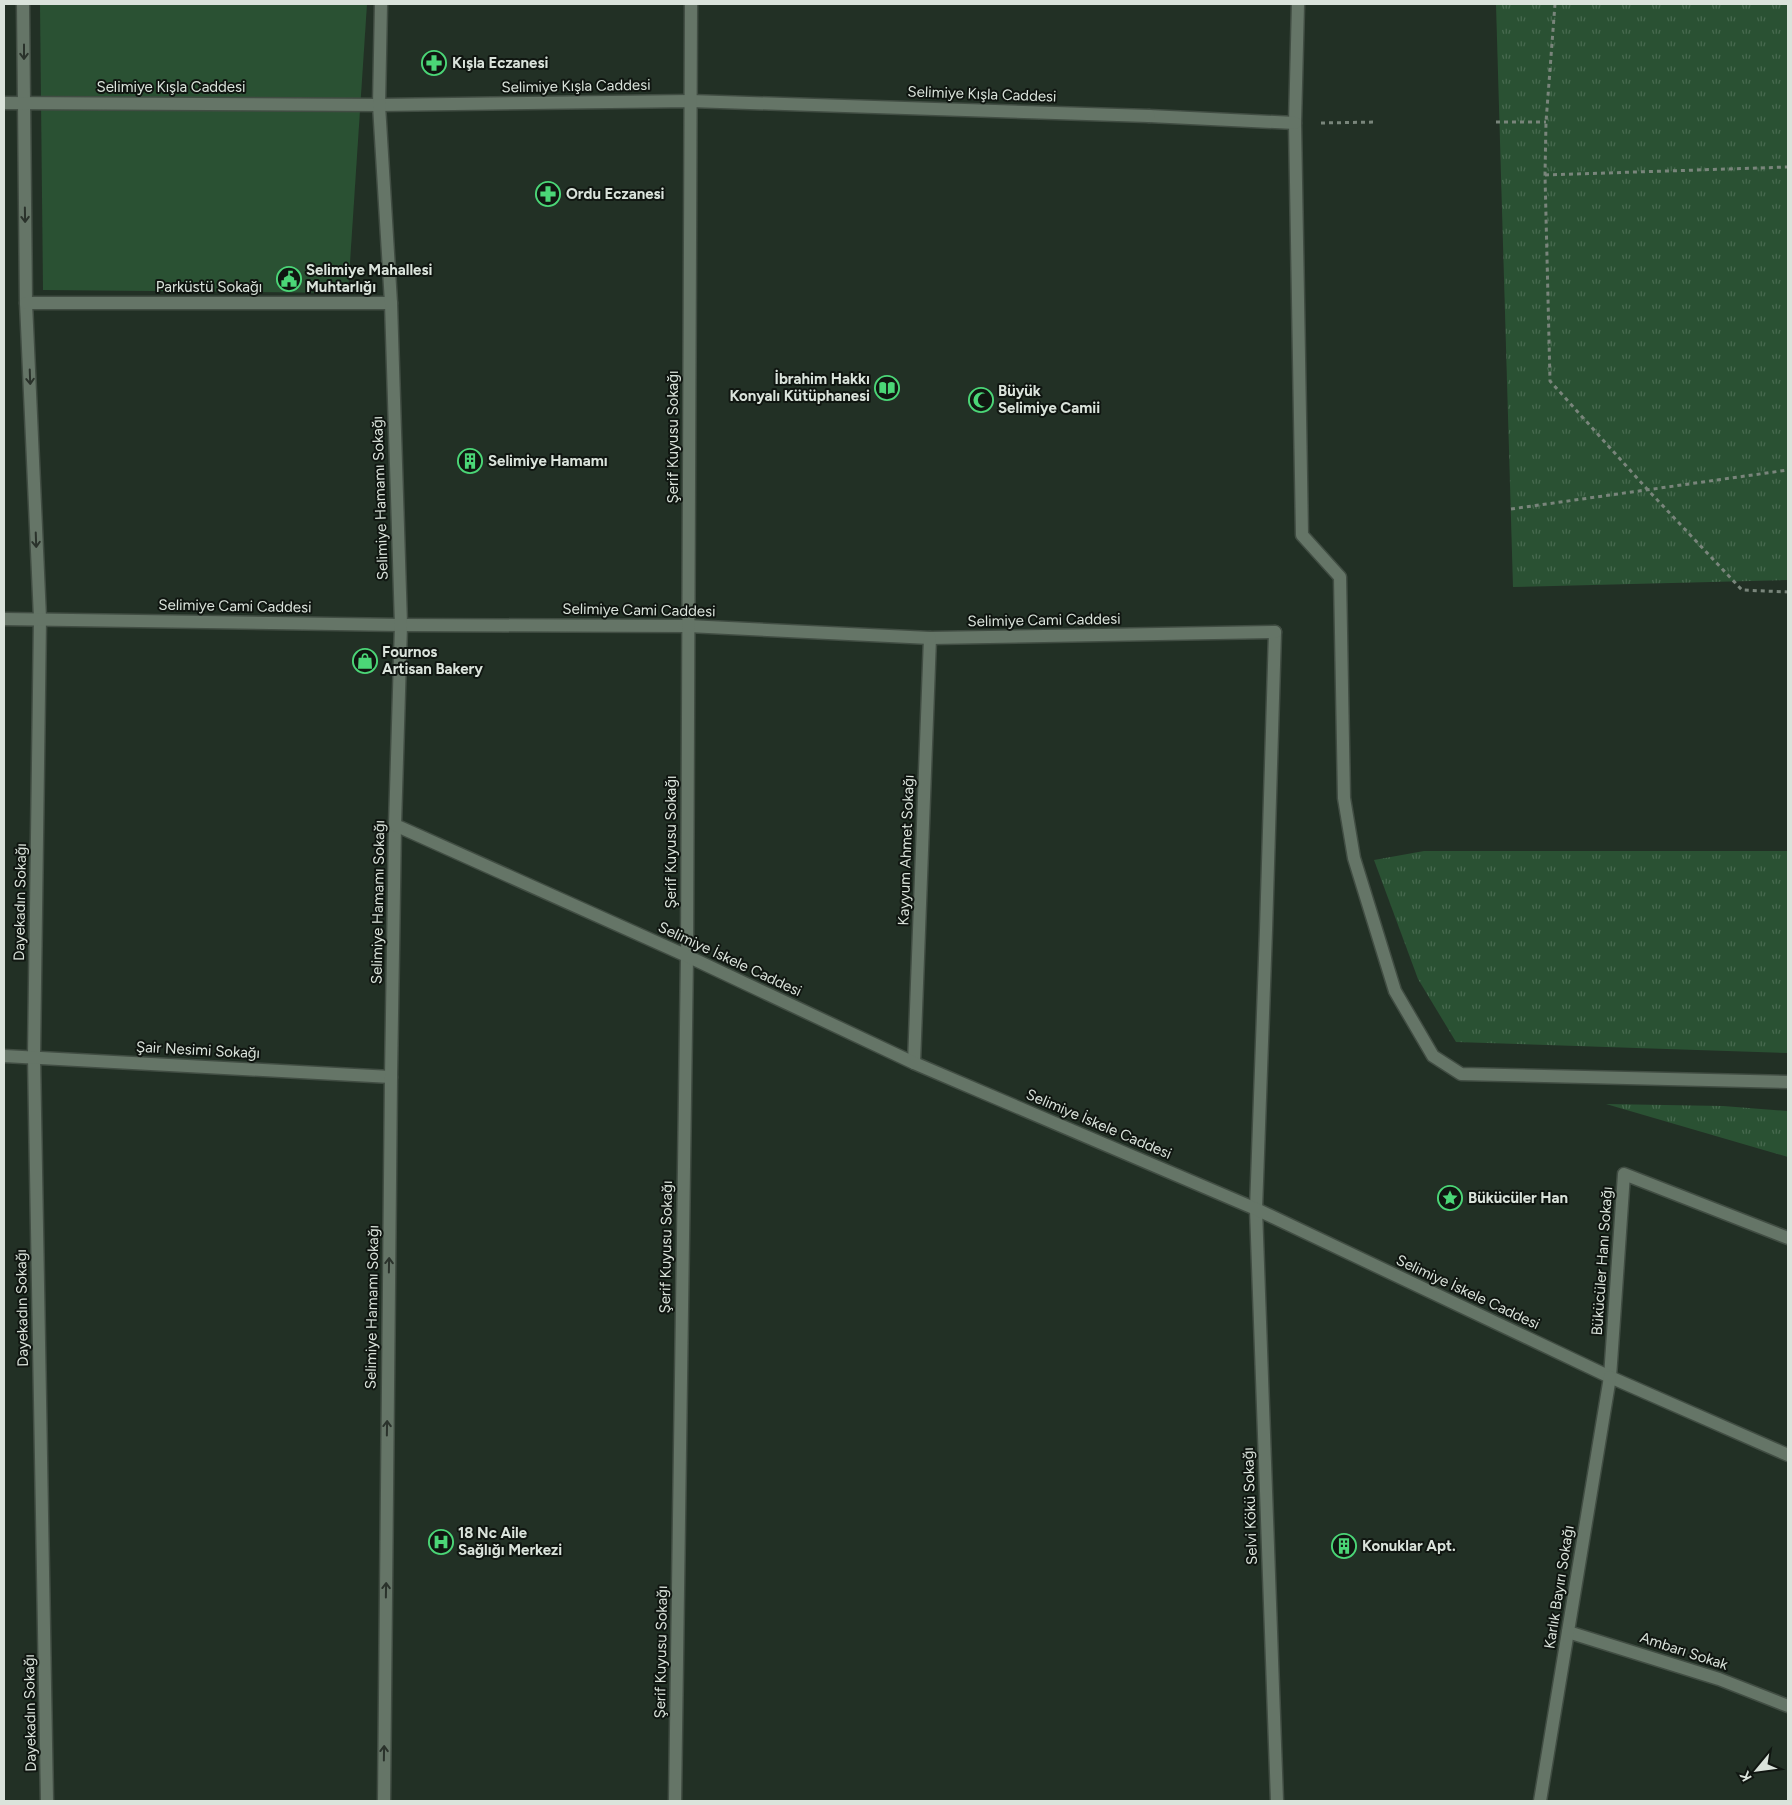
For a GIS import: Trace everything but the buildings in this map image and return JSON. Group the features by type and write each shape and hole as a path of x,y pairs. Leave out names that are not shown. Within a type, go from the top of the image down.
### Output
{"street":[{"name":"Dayekadın Sokağı","path":"23,4 26,303 40,618 34,1056 48,1801"},
{"name":"Selimiye Hamamı Sokağı","path":"381,4 379,105 390,303 400,625 391,1077 384,1801"},
{"name":"Şerif Kuyusu Sokağı","path":"675,1801 687,956 691,4"},
{"path":"1298,4 1295,123 1302,535 1340,577 1344,798 1354,858 1395,991 1433,1056 1461,1074 1788,1082"},
{"name":"Selimiye Kışla Caddesi","path":"4,103 379,105 691,102 1149,116 1295,123"},
{"name":"Parküstü Sokağı","path":"26,303 390,303"},
{"name":"Selimiye Cami Caddesi","path":"4,619 40,618 400,625 688,626 930,638 1274,632"},
{"name":"Selvi Kökü Sokağı","path":"1274,632 1256,1209 1277,1801"},
{"name":"Kayyum Ahmet Sokağı","path":"914,1063 930,638"},
{"name":"Selimiye İskele Caddesi","path":"395,825 687,956 914,1063 1256,1209 1610,1377 1788,1456"},
{"name":"Şair Nesimi Sokağı","path":"4,1056 34,1056 391,1077"},
{"name":"Bükücüler Hanı Sokağı","path":"1610,1377 1624,1174 1788,1238"},
{"name":"Karlık Bayırı Sokağı","path":"1540,1801 1610,1377"},
{"name":"Ambarı Sokak","path":"1568,1632 1719,1678 1788,1706"}],"path":[{"path":"1555,4 1546,122 1545,175 1550,381 1647,489 1742,590 1788,592"},
{"path":"1295,123 1377,122"},
{"path":"1496,122 1546,122"},
{"path":"1545,175 1788,167"},
{"path":"1510,510 1788,470"}],"green space":[{"path":"40,4 367,4 348,293 43,290"},
{"path":"1496,4 1788,4 1788,580 1513,587"},
{"path":"1424,851 1788,851 1788,1053 1456,1042 1418,979 1374,860"},
{"path":"1606,1104 1723,1106 1788,1111 1788,1157"}],"place":[{"name":"Kışla Eczanesi","path":"434,63"},
{"name":"Ordu Eczanesi","path":"548,194"},
{"name":"Selimiye Mahallesi Muhtarlığı","path":"289,279"},
{"name":"İbrahim Hakkı Konyalı Kütüphanesi","path":"887,388"},
{"name":"Büyük Selimiye Camii","path":"981,400"},
{"name":"Selimiye Hamamı","path":"470,461"},
{"name":"Fournos Artisan Bakery","path":"365,661"},
{"name":"Bükücüler Han","path":"1450,1198"},
{"name":"18 Nc Aile Sağlığı Merkezi","path":"441,1542"},
{"name":"Konuklar Apt.","path":"1344,1546"}]}
